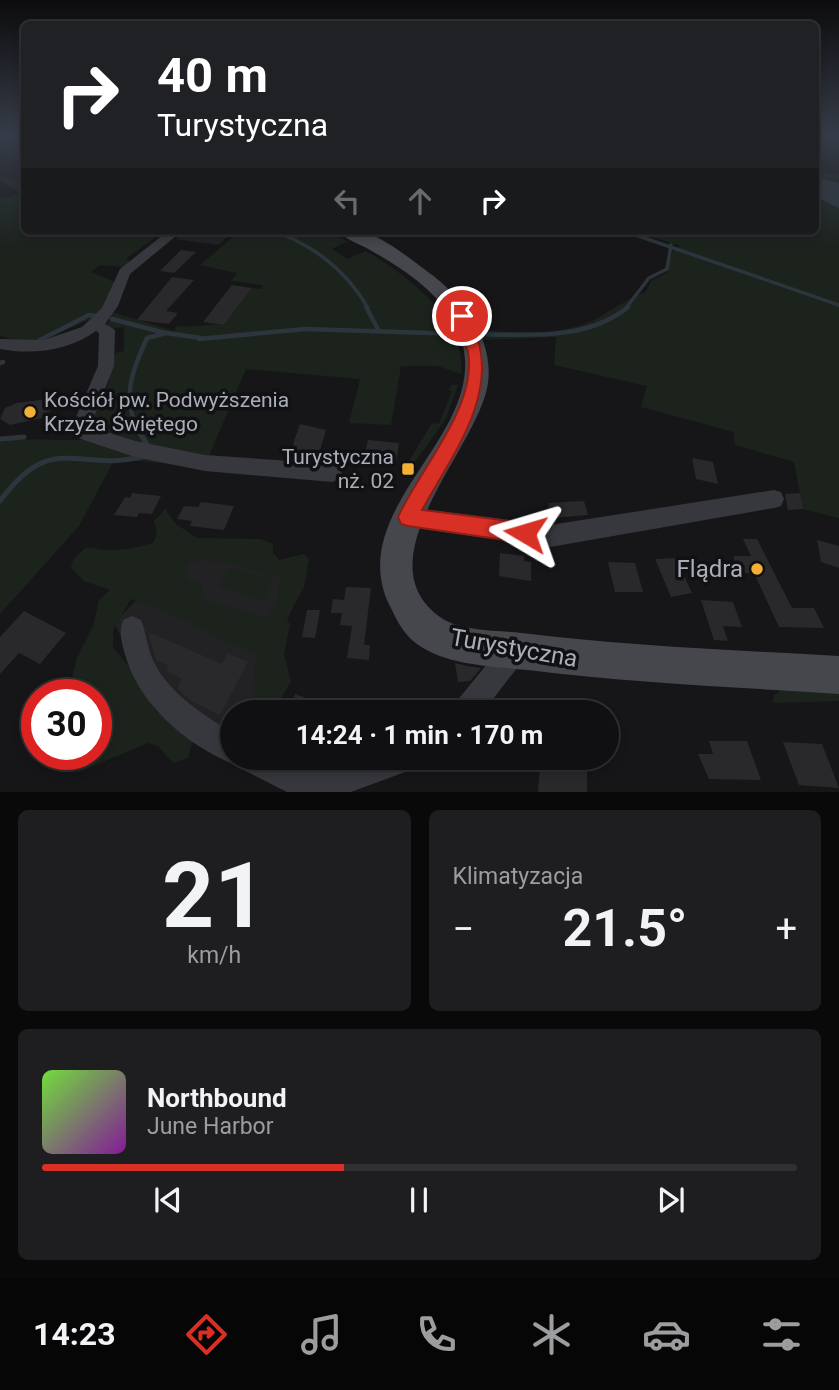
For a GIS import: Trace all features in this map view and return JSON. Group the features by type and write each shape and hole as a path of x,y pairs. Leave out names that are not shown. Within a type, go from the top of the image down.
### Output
{"street":[{"path":"0,344 33,348 66,339 95,325 110,308 126,271 141,255 170,235"},
{"name":"Turystyczna","path":"355,235 380,248 436,287 458,309 470,334 476,373 467,411 408,517 396,557 397,573 406,603 427,629 442,637 591,661 839,675"},
{"path":"95,325 107,330 109,354 79,431 135,449 205,463 332,473"},
{"path":"408,517 550,536 774,499"},
{"path":"132,629 141,665 163,698 204,733 220,742"},
{"path":"475,700 515,650"},
{"path":"275,770 307,785 323,786 370,770"}],"shaded area":[{"path":"819,173 839,175 839,518 803,509 794,462 735,445 734,432 641,407 647,386 554,365 556,337 481,340 478,329 506,332 550,331 592,321 645,293 652,280 667,273 673,249 681,246 645,235 819,235"},
{"path":"0,174 21,182 21,235 159,235 127,258 129,262 124,267 100,265 91,272 116,282 106,310 174,331 177,326 224,325 252,288 261,289 263,285 231,281 237,273 200,265 235,235 334,235 347,241 332,249 347,259 366,251 400,273 432,302 455,335 461,374 438,366 401,366 391,425 349,423 360,379 246,369 204,468 123,459 112,464 79,526 0,614 0,439 82,440 108,385 115,353 124,351 124,327 112,329 105,326 111,319 95,317 34,344 0,336 0,197 6,198 20,193 0,181"},
{"path":"819,179 839,183 839,208 819,198"},
{"path":"181,235 229,235 218,245 176,239"},
{"path":"451,385 458,385 445,420 415,462 409,461 432,423 439,424 452,392 449,390"},
{"path":"165,509 176,524 197,538 261,539 273,544 273,553 279,560 304,554 309,559 304,587 287,619 290,625 284,654 291,682 280,700 252,700 256,654 219,639 189,621 131,599 113,630 113,647 141,681 144,692 157,712 193,741 188,758 173,763 158,746 148,743 112,758 112,679 72,678 77,658 93,626 99,600 110,590 84,581 71,568 73,560 85,548 120,550 149,544 154,542 157,532 154,521","holes":["199,560 234,564 280,578 278,598 269,615 262,617 203,599 200,595 200,579 189,582 183,575 189,564"]},
{"path":"189,547 304,579 253,700 220,700 220,739 149,691 114,623"},
{"path":"230,567 274,579 264,601 219,587"},
{"path":"839,689 839,701 773,703 774,695 781,690"}],"building":[{"path":"181,250 196,252 174,273 160,271"},
{"path":"172,277 194,280 166,311 178,313 169,324 137,320"},
{"path":"232,285 252,288 224,325 203,322"},
{"name":"Kościół pw. Podwyższenia Krzyża Świętego","path":"56,398 47,417 10,425 0,419 5,408 17,403"},
{"path":"300,424 326,430 320,450 291,450"},
{"path":"368,440 399,443 396,462 364,458"},
{"path":"692,458 713,462 718,484 696,479"},
{"path":"132,493 161,496 152,514 139,513 137,517 114,515 125,497 130,498"},
{"path":"800,493 803,509 788,510 785,494"},
{"path":"584,501 588,515 552,518 548,503"},
{"path":"201,502 234,506 224,530 190,526 192,521 177,519 184,506 198,507"},
{"path":"743,539 757,539 792,608 814,608 824,628 779,627 754,573 739,573 733,556 751,556"},
{"path":"817,540 839,546 839,568 821,562"},
{"path":"500,553 524,556 524,561 531,562 531,581 499,576"},
{"path":"676,558 692,593 671,597 655,559"},
{"path":"608,562 635,563 643,592 615,592"},
{"path":"346,587 371,588 364,645 370,645 369,660 347,658 352,626 340,625 342,613 331,613 333,599 344,600"},
{"path":"701,600 733,602 742,627 723,626 728,641 714,640"},
{"path":"307,610 320,610 315,638 302,637"},
{"path":"24,611 66,633 40,664 19,653 0,674 0,637"},
{"path":"151,633 222,664 227,653 248,662 228,700 220,700 220,715 191,701 177,688 182,679 166,671 169,666 156,660 149,636"},
{"path":"455,663 481,668 470,681 458,682"},
{"path":"295,694 311,700 293,700"},
{"path":"709,741 747,741 761,780 709,779 698,754 713,754"},
{"path":"783,742 822,744 839,788 799,785"},
{"path":"540,770 587,770 587,792 538,792"}],"waterway":[{"path":"284,235 332,264 368,308"},
{"path":"636,235 671,247"},
{"path":"626,308 649,278 667,269 671,247"},
{"path":"671,247 839,305"},
{"path":"366,307 379,331"},
{"path":"476,334 535,335 575,331 612,318 628,307"},
{"path":"40,340 89,315 95,316"},
{"path":"112,319 165,333"},
{"path":"199,339 305,329 461,334"},
{"path":"139,431 130,396 133,373 147,338 166,333 201,338"},
{"path":"139,431 148,446"},
{"path":"0,439 24,437"},
{"path":"0,501 19,479 35,466 51,460 121,460 145,456"}],"place":[{"name":"Kościół pw. Podwyższenia Krzyża Świętego","path":"30,412"},
{"name":"Turystyczna nż. 02","path":"408,469"},
{"name":"Flądra","path":"757,569"}],"route":[{"path":"462,316 468,326 476,354 472,396 460,425 408,517 426,522 525,533"}]}
